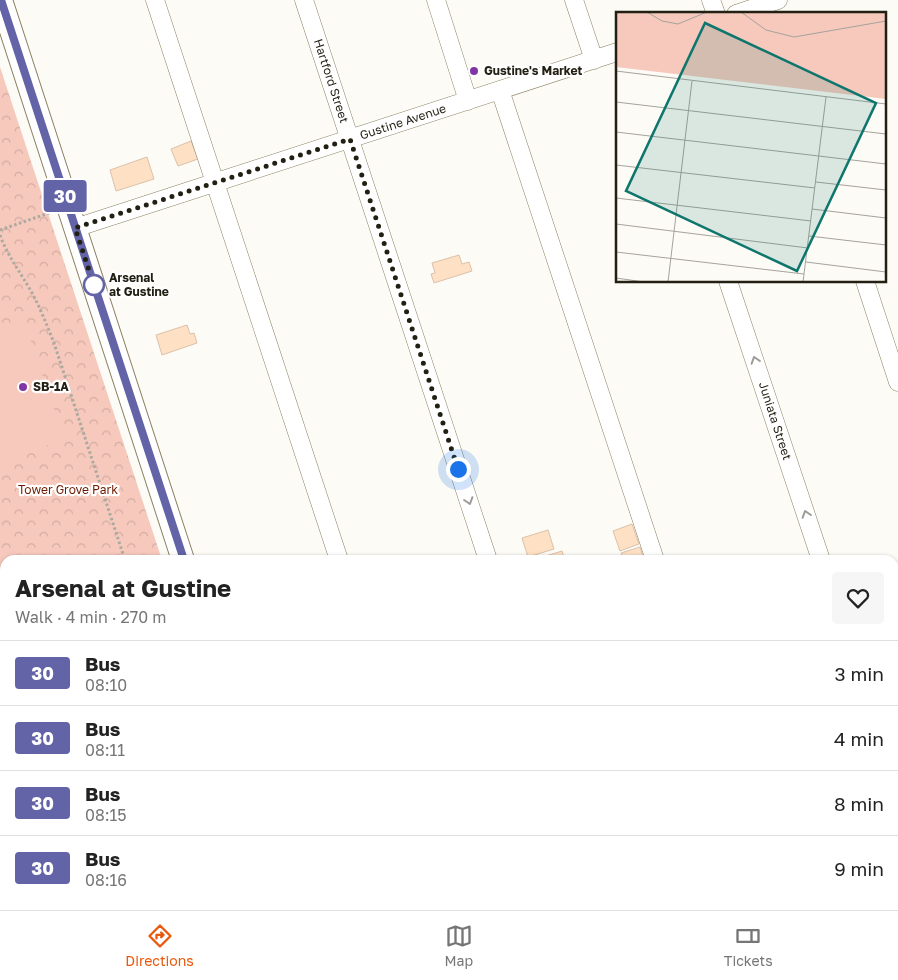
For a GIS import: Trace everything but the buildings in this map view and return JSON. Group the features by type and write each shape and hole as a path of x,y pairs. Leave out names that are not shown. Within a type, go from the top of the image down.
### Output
{"main road":[{"path":"0,0 182,555"}],"street":[{"path":"155,0 336,555"},
{"name":"Hartford Street","path":"304,0 486,555"},
{"path":"436,0 468,100"},
{"path":"574,0 594,60"},
{"path":"745,12 777,5"},
{"name":"Gustine Avenue","path":"75,228 616,52"},
{"path":"500,90 653,555"},
{"name":"Juniata Street","path":"728,282 819,555"},
{"path":"865,282 898,382"}],"path":[{"path":"0,230 49,213"},
{"path":"0,235 6,251 32,292 54,343 122,555"}],"green space":[{"name":"Tower Grove Park","path":"0,67 160,555 0,555"},
{"name":"SB-1A","path":"15,323 27,329 63,436 33,452 17,458 0,460 0,329"}],"bus line":[{"name":"30","path":"1,0 182,555"}],"place":[{"name":"Gustine's Market","path":"474,71"},
{"name":"Arsenal at Gustine","path":"94,285"},
{"name":"SB-1A","path":"23,387"}],"route":[{"path":"94,285 75,228 350,139 458,469"}]}
